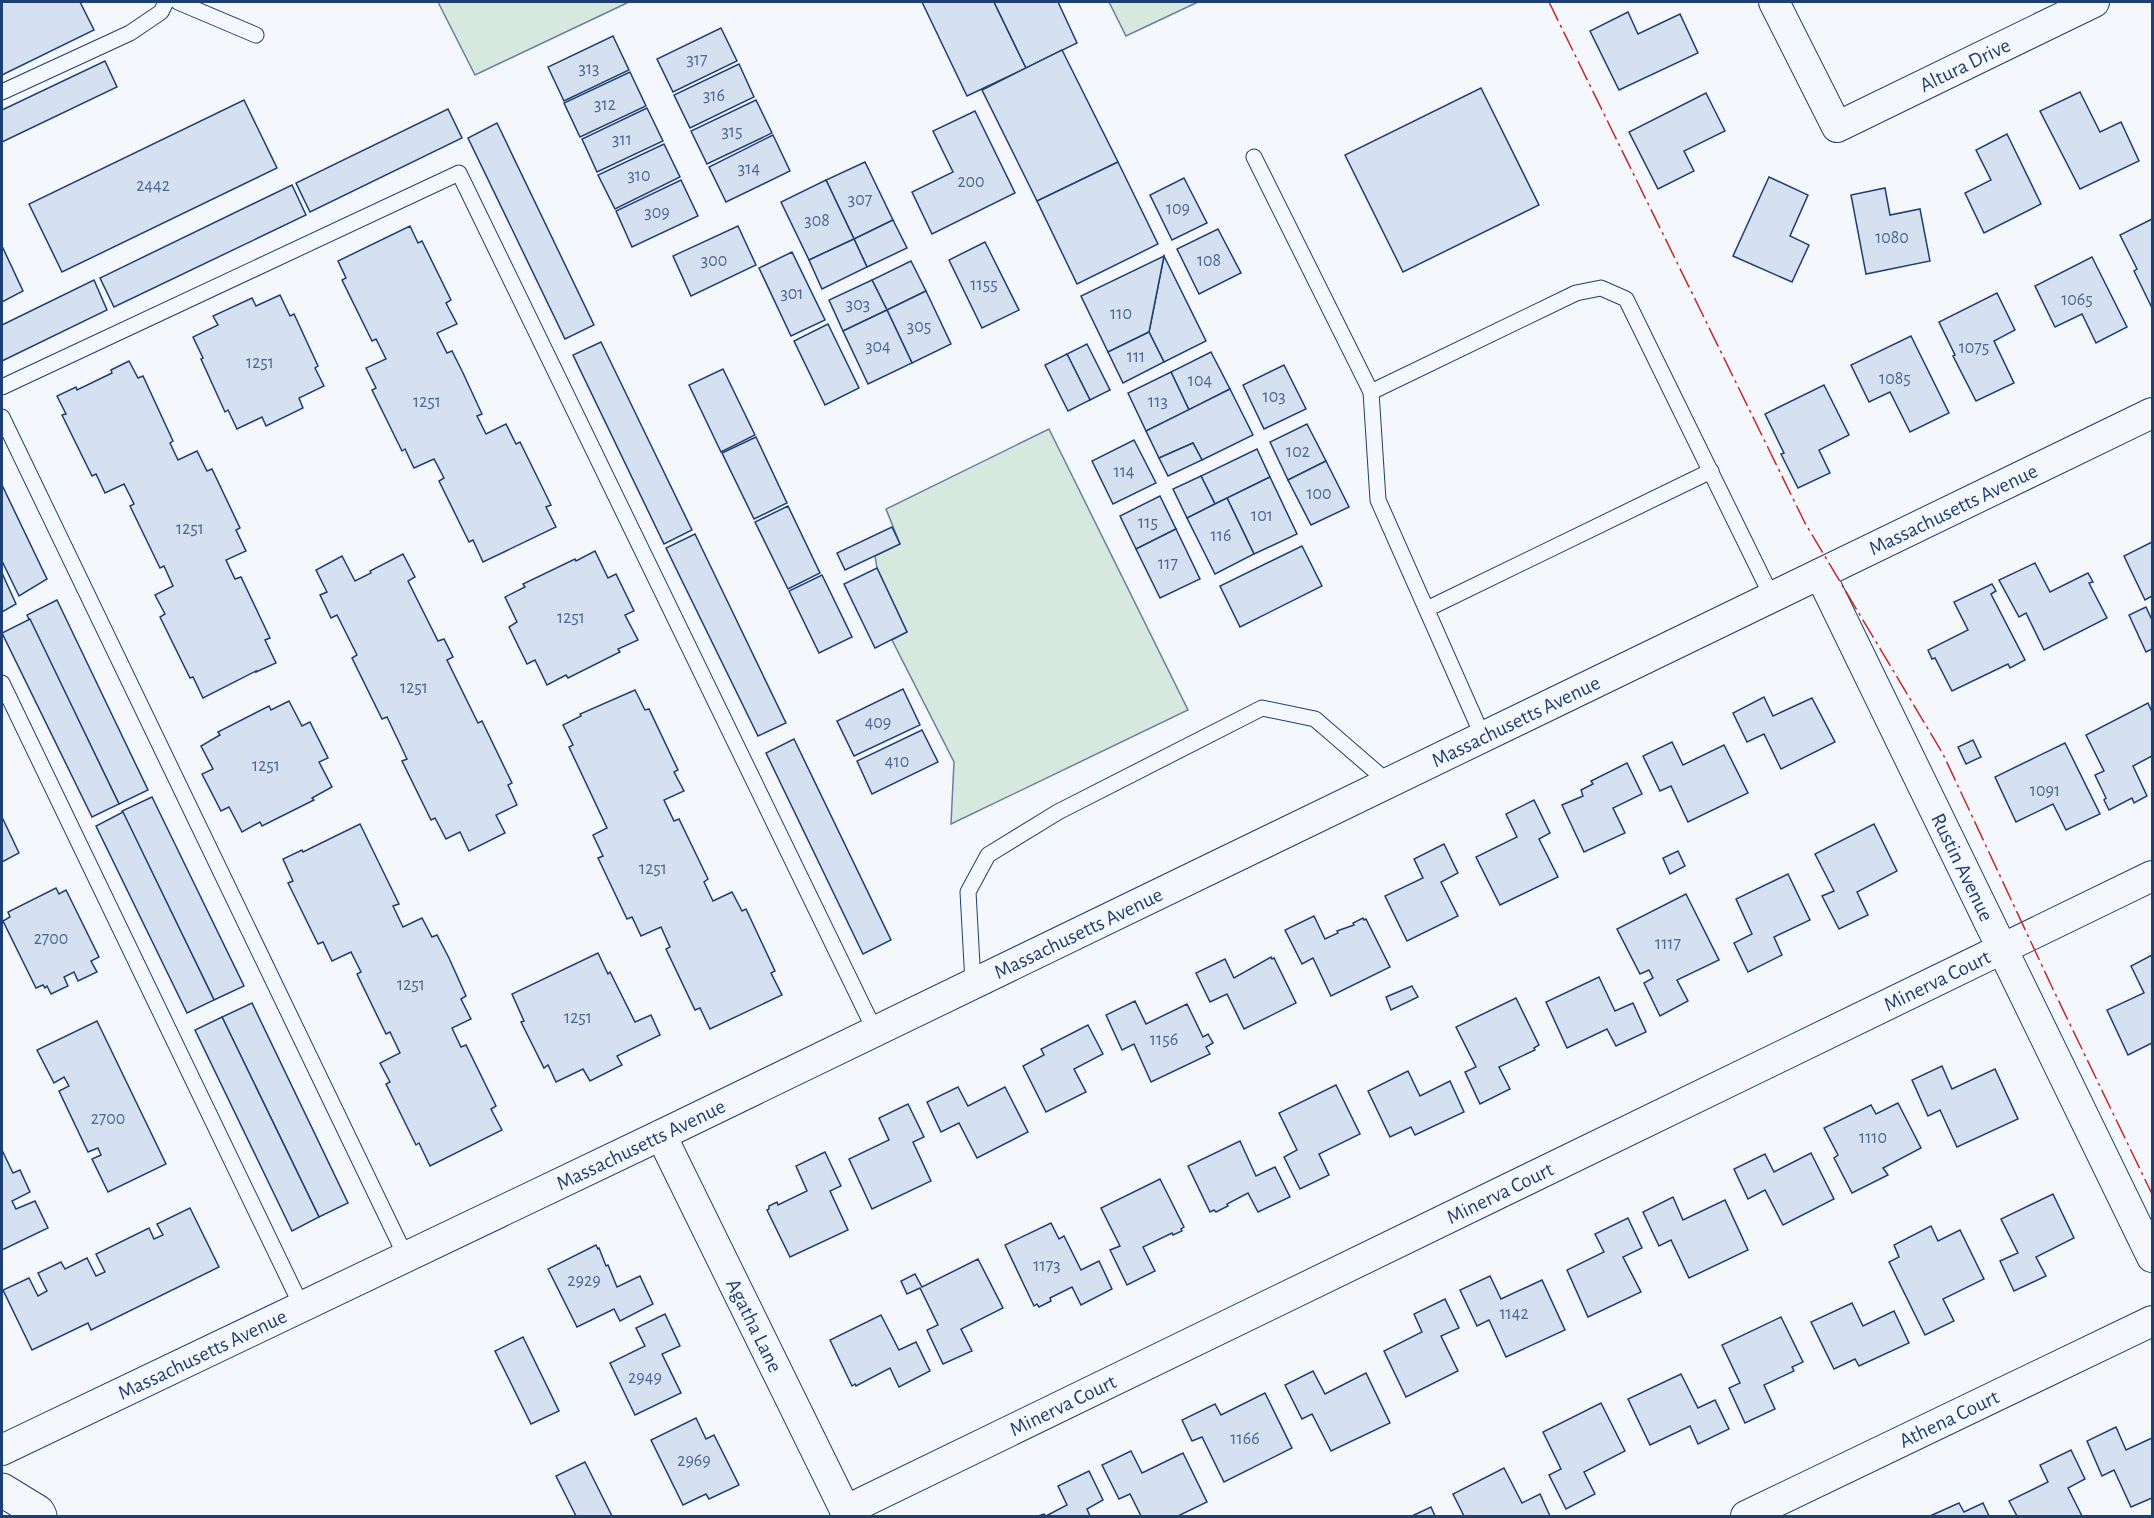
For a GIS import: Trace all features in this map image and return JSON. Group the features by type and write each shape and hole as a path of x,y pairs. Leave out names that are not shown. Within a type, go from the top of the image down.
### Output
{"main road":[{"path":"2,1490 38,1512 40,1516"}],"street":[{"name":"Altura Drive","path":"1774,2 1837,127 2094,2"},
{"name":"Massachusetts Avenue","path":"2,1450 661,1135 2152,413"},
{"name":"Rustin Avenue","path":"1820,574 2152,1257"},
{"name":"Minerva Court","path":"847,1514 2152,876"},
{"name":"Agatha Lane","path":"661,1135 847,1514"},
{"name":"Athena Court","path":"1746,1516 2152,1322"}],"lane":[{"path":"2,92 130,33 162,12 166,2"},
{"path":"178,2 256,35"},
{"path":"1254,157 1371,392 1378,500 1483,736"},
{"path":"2,387 459,173 875,1031"},
{"path":"1371,392 1576,293 1601,288 1626,299 1772,597"},
{"path":"2,417 406,1257"},
{"path":"1427,609 1711,471"},
{"path":"2,683 302,1306"},
{"path":"973,983 968,892 988,855 1058,812 1262,708 1316,719 1389,783"}],"shaded area":[{"path":"438,2 629,2 475,75"},
{"path":"1109,2 1198,2 1126,36"},
{"path":"1049,429 1188,710 951,824 954,762 892,640 907,632 877,568 875,556 900,544 886,509"}],"building":[{"path":"2,2 80,2 94,30 2,75"},
{"path":"922,2 994,2 1026,68 967,96"},
{"path":"994,2 1058,2 1077,43 1026,68"},
{"path":"1628,12 1638,34 1680,14 1698,53 1619,90 1590,31"},
{"path":"721,28 737,61 673,92 657,59"},
{"path":"613,36 629,70 564,101 548,67"},
{"path":"1062,50 1118,162 1037,201 982,90"},
{"path":"105,61 117,87 2,142 2,110"},
{"path":"739,64 754,97 690,128 674,95"},
{"path":"630,72 646,106 580,137 564,103"},
{"path":"1481,88 1539,205 1403,272 1345,155"},
{"path":"2080,92 2100,132 2121,122 2139,161 2080,189 2040,111"},
{"path":"1706,93 1725,131 1684,151 1694,171 1658,189 1629,132"},
{"path":"244,100 277,168 62,272 29,204"},
{"path":"756,100 772,133 707,164 691,131"},
{"path":"647,108 663,141 597,172 582,139"},
{"path":"448,109 462,138 310,212 296,183"},
{"path":"975,111 1015,193 932,234 912,192 953,172 933,131"},
{"path":"497,123 594,325 565,339 468,138"},
{"path":"2007,134 2041,204 1984,233 1965,193 1991,180 1976,150"},
{"path":"773,135 790,171 726,202 709,167"},
{"path":"664,144 680,177 615,209 598,175"},
{"path":"865,162 893,220 854,239 826,180"},
{"path":"1118,162 1158,244 1077,284 1037,201"},
{"path":"1769,177 1808,195 1790,236 1809,245 1792,282 1733,256"},
{"path":"1184,178 1207,223 1172,240 1150,195"},
{"path":"681,180 698,216 632,247 616,211"},
{"path":"826,180 854,239 809,260 781,202"},
{"path":"292,185 306,215 114,307 100,278"},
{"path":"1885,188 1890,215 1920,209 1930,261 1866,274 1851,195"},
{"path":"2152,219 2152,308 2134,271 2137,269 2120,235"},
{"path":"893,220 907,248 867,267 854,239"},
{"path":"410,226 418,243 422,241 451,300 446,303 457,324 437,333 447,353 452,351 463,373 482,414 477,416 486,434 506,424 516,444 520,442 551,505 546,507 556,527 483,562 473,540 469,542 439,481 444,478 434,459 414,468 405,449 402,451 372,390 376,388 366,368 386,359 376,339 372,341 342,280 346,278 338,261"},
{"path":"738,226 756,265 691,296 673,256"},
{"path":"1218,229 1241,273 1199,294 1177,249"},
{"path":"854,239 867,267 822,289 809,260"},
{"path":"985,242 1019,310 982,328 949,260"},
{"path":"2,246 23,291 2,302"},
{"path":"792,252 825,320 791,336 759,268"},
{"path":"1164,256 1206,341 1164,362 1149,332"},
{"path":"1164,256 1149,332 1108,352 1081,296"},
{"path":"2092,257 2127,327 2096,343 2082,314 2055,327 2035,286"},
{"path":"911,261 926,291 887,310 872,280"},
{"path":"94,280 107,310 2,361 2,325"},
{"path":"872,280 887,310 843,331 829,300"},
{"path":"926,291 951,344 912,363 887,310"},
{"path":"1997,293 2015,330 1994,341 2014,383 1976,401 1939,322"},
{"path":"280,295 290,316 294,314 318,366 315,368 324,386 299,398 303,408 266,426 262,417 237,429 228,410 225,412 193,337 218,325 213,316 252,298 256,306"},
{"path":"887,310 912,363 868,384 843,331"},
{"path":"828,324 859,388 825,405 794,341"},
{"path":"1149,332 1164,362 1123,383 1108,352"},
{"path":"1911,336 1949,413 1910,432 1890,392 1869,402 1851,365"},
{"path":"601,342 692,530 664,544 573,355"},
{"path":"1087,344 1110,390 1090,400 1067,354"},
{"path":"1211,352 1230,389 1189,410 1171,372"},
{"path":"1067,354 1090,400 1068,411 1045,365"},
{"path":"129,361 138,378 143,376 173,441 170,443 178,460 197,451 207,471 212,469 240,528 236,530 246,551 226,560 235,579 241,577 270,638 265,640 276,663 203,698 193,677 190,678 160,617 165,614 155,595 173,586 164,566 160,568 130,506 134,504 124,484 105,493 96,474 92,476 62,415 66,414 57,396 76,387 77,390 112,373 111,370"},
{"path":"1284,365 1306,409 1264,429 1243,385"},
{"path":"723,369 755,435 721,452 689,385"},
{"path":"1171,372 1189,410 1146,431 1128,393"},
{"path":"1824,385 1849,435 1819,450 1830,473 1798,488 1765,414"},
{"path":"1230,389 1253,435 1202,460 1193,443 1159,458 1146,431"},
{"path":"1307,424 1326,461 1288,480 1270,442"},
{"path":"756,437 787,503 754,519 722,453"},
{"path":"1134,440 1156,483 1113,504 1092,461"},
{"path":"1193,443 1202,460 1168,476 1159,458"},
{"path":"1257,449 1270,477 1215,504 1201,476"},
{"path":"1326,461 1349,507 1311,525 1288,480"},
{"path":"1201,476 1215,504 1187,518 1173,489"},
{"path":"1270,477 1297,534 1254,554 1227,498"},
{"path":"2,485 47,579 19,596 2,561"},
{"path":"1160,496 1176,529 1136,549 1120,516"},
{"path":"1227,498 1254,554 1215,574 1187,518"},
{"path":"788,506 820,573 788,589 755,522"},
{"path":"892,527 900,544 845,570 837,553"},
{"path":"1176,529 1200,579 1160,598 1136,549"},
{"path":"695,534 786,723 758,736 666,548"},
{"path":"2152,542 2152,596 2145,600 2124,556"},
{"path":"1302,546 1322,586 1240,627 1220,586"},
{"path":"595,551 608,578 616,574 634,611 625,615 638,640 618,649 620,652 568,678 566,675 547,685 535,660 527,664 509,627 517,622 505,597 525,587 523,584"},
{"path":"403,554 415,577 408,581 438,641 444,639 453,657 447,660 478,723 482,721 512,783 508,785 517,805 496,815 505,833 469,851 460,832 446,839 435,818 431,820 402,761 407,759 387,717 382,719 352,658 357,655 337,615 331,618 320,595 327,592 316,570 342,556 355,581"},
{"path":"2035,563 2050,592 2088,573 2093,582 2089,583 2107,618 2044,650 2026,613 2019,617 1999,580"},
{"path":"877,568 907,632 875,648 844,584"},
{"path":"2,573 16,604 2,612"},
{"path":"822,575 852,637 819,653 789,591"},
{"path":"1992,584 1996,591 1991,594 2025,660 2010,668 2008,664 1952,691 1935,658 1932,659 1928,650 1968,630 1954,602"},
{"path":"57,600 148,790 119,804 27,615"},
{"path":"2146,607 2152,620 2152,649 2146,652 2129,615"},
{"path":"30,619 119,804 92,817 2,633"},
{"path":"903,689 920,725 854,756 837,721"},
{"path":"635,690 645,710 649,709 678,770 674,772 684,791 664,800 674,821 679,819 708,879 704,882 713,901 732,892 742,911 746,909 775,971 771,973 782,995 710,1029 700,1008 695,1010 666,949 670,947 661,927 641,936 632,917 627,919 598,858 603,856 593,835 607,828 569,747 573,745 563,725 581,716 580,714"},
{"path":"1764,697 1773,716 1812,698 1835,742 1781,769 1764,734 1747,742 1733,713"},
{"path":"289,701 302,726 310,722 328,758 319,762 332,787 312,798 314,800 262,826 260,822 242,832 229,807 221,811 202,774 213,769 201,746 220,735 218,732 269,706 271,710"},
{"path":"2148,703 2152,712 2152,756 2133,766 2147,796 2134,803 2132,798 2109,810 2095,775 2104,771 2086,735"},
{"path":"922,730 938,762 872,794 857,761"},
{"path":"794,739 891,940 863,954 766,753"},
{"path":"1973,740 1981,757 1966,764 1958,747"},
{"path":"1672,742 1683,765 1724,745 1748,793 1688,822 1671,786 1660,791 1643,756"},
{"path":"2065,743 2100,814 2066,830 2053,804 2016,822 1995,777"},
{"path":"1627,763 1642,794 1613,808 1625,833 1584,852 1562,805 1583,796 1581,790 1593,784 1591,781"},
{"path":"152,797 244,986 214,1000 122,811"},
{"path":"1534,800 1550,833 1539,839 1558,877 1500,905 1476,857 1517,837 1506,814"},
{"path":"123,812 214,1000 187,1013 96,826"},
{"path":"2,817 19,853 2,862"},
{"path":"360,824 399,904 393,906 403,927 422,918 432,937 437,935 449,958 466,996 461,999 471,1019 452,1028 461,1047 466,1045 496,1106 491,1109 502,1130 430,1166 419,1143 416,1145 386,1084 390,1082 380,1063 400,1053 390,1032 386,1034 357,974 361,972 351,952 332,961 323,942 318,944 288,883 293,881 283,859 302,850 303,852"},
{"path":"1874,824 1897,871 1857,892 1868,915 1839,929 1822,896 1834,891 1815,854"},
{"path":"1444,844 1458,873 1441,882 1458,916 1407,941 1385,896 1423,878 1414,859"},
{"path":"1678,851 1685,866 1670,874 1663,858"},
{"path":"1788,874 1810,920 1774,937 1782,955 1748,972 1734,943 1752,934 1736,899"},
{"path":"56,888 59,894 66,890 99,957 91,961 97,972 78,981 74,972 64,977 68,986 51,994 47,986 36,988 3,921 10,917 8,912"},
{"path":"1686,894 1719,960 1677,980 1688,1001 1660,1016 1644,983 1653,978 1649,970 1640,974 1617,929"},
{"path":"1314,916 1325,939 1363,918 1366,919 1390,967 1331,996 1313,958 1302,964 1285,930"},
{"path":"598,953 635,1022 651,1015 660,1035 617,1056 622,1065 590,1081 583,1069 556,1082 548,1065 544,1068 521,1022 524,1021 512,994"},
{"path":"2152,955 2152,1043 2128,1055 2107,1010 2144,993 2131,966"},
{"path":"1271,957 1274,958 1296,1003 1244,1029 1227,994 1210,1002 1196,973 1225,959 1234,978"},
{"path":"1599,977 1615,1011 1633,1003 1646,1032 1616,1046 1607,1029 1567,1048 1546,1002"},
{"path":"1412,986 1418,997 1391,1010 1386,997"},
{"path":"1516,998 1539,1045 1534,1048 1535,1050 1499,1067 1510,1089 1480,1104 1465,1072 1476,1067 1456,1027"},
{"path":"1135,1001 1146,1024 1187,1004 1203,1037 1208,1034 1213,1043 1206,1047 1210,1054 1151,1082 1134,1044 1122,1050 1106,1015"},
{"path":"252,1003 348,1203 319,1217 222,1017"},
{"path":"222,1017 319,1217 292,1231 195,1030"},
{"path":"97,1021 166,1164 108,1192 92,1159 101,1155 98,1148 88,1152 59,1091 69,1086 64,1077 54,1083 37,1050"},
{"path":"1088,1025 1103,1054 1074,1069 1086,1092 1046,1112 1023,1066 1044,1055 1041,1049"},
{"path":"1942,1066 1952,1089 1995,1069 2018,1119 1957,1147 1940,1110 1928,1116 1912,1080"},
{"path":"1408,1071 1420,1096 1450,1081 1464,1112 1415,1135 1411,1127 1390,1137 1368,1091"},
{"path":"1336,1085 1360,1134 1319,1154 1329,1175 1300,1189 1284,1157 1297,1150 1279,1113"},
{"path":"958,1087 968,1106 1005,1087 1028,1132 977,1158 959,1123 941,1132 927,1102"},
{"path":"1898,1103 1921,1148 1883,1168 1888,1175 1852,1193 1834,1158 1838,1155 1824,1128 1871,1105 1876,1114"},
{"path":"908,1104 924,1137 913,1142 931,1181 872,1209 849,1159 889,1140 879,1118"},
{"path":"1240,1141 1256,1176 1275,1167 1290,1197 1258,1212 1248,1193 1216,1212 1214,1210 1210,1212 1188,1166"},
{"path":"2,1150 13,1173 20,1170 30,1192 12,1201 16,1209 35,1201 48,1228 2,1250"},
{"path":"825,1152 841,1186 830,1191 848,1230 790,1257 767,1210 769,1206 777,1202 778,1205 807,1191 796,1166"},
{"path":"1811,1153 1834,1199 1783,1225 1765,1190 1748,1199 1734,1169 1765,1154 1774,1172"},
{"path":"1160,1179 1184,1227 1182,1231 1173,1235 1172,1233 1143,1247 1155,1271 1127,1285 1110,1250 1120,1246 1101,1208"},
{"path":"2053,1194 2074,1238 2036,1257 2046,1276 2014,1291 2000,1261 2018,1253 2001,1219"},
{"path":"1673,1197 1683,1220 1725,1200 1748,1250 1689,1278 1671,1240 1659,1246 1643,1212"},
{"path":"190,1208 219,1267 91,1330 88,1323 32,1350 3,1290 29,1278 38,1296 47,1291 38,1273 61,1262 65,1269 87,1258 96,1276 105,1272 96,1254 149,1228 154,1239 163,1235 157,1224"},
{"path":"1628,1218 1642,1248 1623,1257 1641,1292 1588,1317 1567,1270 1604,1252 1595,1234"},
{"path":"1051,1223 1059,1239 1064,1236 1081,1270 1099,1261 1112,1289 1081,1305 1072,1287 1050,1298 1051,1301 1039,1307 1037,1304 1034,1306 1005,1245"},
{"path":"1931,1226 1938,1241 1960,1230 1984,1279 1943,1299 1954,1321 1925,1335 1889,1262 1899,1257 1894,1245"},
{"path":"596,1245 617,1287 640,1276 653,1304 620,1321 614,1309 577,1327 548,1269"},
{"path":"978,1259 1003,1308 961,1329 972,1351 943,1364 927,1330 938,1325 920,1288 907,1294 901,1281 915,1274 922,1287"},
{"path":"1490,1276 1501,1299 1542,1280 1565,1330 1506,1357 1489,1320 1477,1326 1460,1290"},
{"path":"1445,1299 1459,1328 1441,1336 1458,1371 1406,1397 1384,1351 1422,1332 1414,1314"},
{"path":"1852,1303 1863,1326 1894,1311 1909,1343 1859,1366 1855,1359 1834,1369 1811,1322"},
{"path":"665,1314 680,1346 662,1354 681,1393 635,1415 610,1363 645,1346 636,1328"},
{"path":"881,1315 899,1350 916,1342 930,1371 899,1387 890,1368 852,1386 830,1340"},
{"path":"1781,1317 1803,1362 1792,1367 1794,1371 1764,1385 1775,1409 1745,1423 1729,1388 1740,1383 1722,1345"},
{"path":"523,1337 559,1411 531,1424 495,1351"},
{"path":"1313,1371 1325,1394 1366,1373 1390,1423 1331,1451 1312,1414 1302,1419 1285,1385"},
{"path":"1681,1374 1698,1408 1715,1400 1729,1429 1698,1444 1690,1426 1650,1445 1628,1399"},
{"path":"1265,1393 1292,1448 1224,1482 1202,1437 1192,1441 1182,1420 1215,1404 1221,1415"},
{"path":"1601,1403 1625,1451 1584,1472 1595,1494 1566,1509 1549,1475 1561,1469 1543,1432"},
{"path":"696,1418 706,1439 714,1435 739,1485 709,1499 706,1494 683,1505 651,1440"},
{"path":"2116,1427 2126,1450 2152,1438 2152,1498 2131,1507 2114,1470 2102,1476 2087,1441"},
{"path":"2071,1450 2085,1479 2068,1488 2082,1516 2017,1516 2009,1501 2048,1482 2040,1465"},
{"path":"1131,1451 1142,1473 1183,1453 1207,1502 1178,1516 1141,1516 1130,1494 1119,1499 1102,1465"},
{"path":"585,1462 612,1516 576,1516 556,1476"},
{"path":"1504,1468 1522,1503 1540,1494 1550,1516 1464,1516 1453,1494"},
{"path":"1089,1471 1103,1500 1087,1509 1090,1516 1046,1516 1067,1505 1058,1486"},
{"path":"1959,1503 1964,1512 1983,1503 1989,1516 1930,1516"},
{"path":"1431,1507 1435,1516 1412,1516"}],"power":[{"path":"1549,2 1805,523 1943,754 2152,1194"}]}
